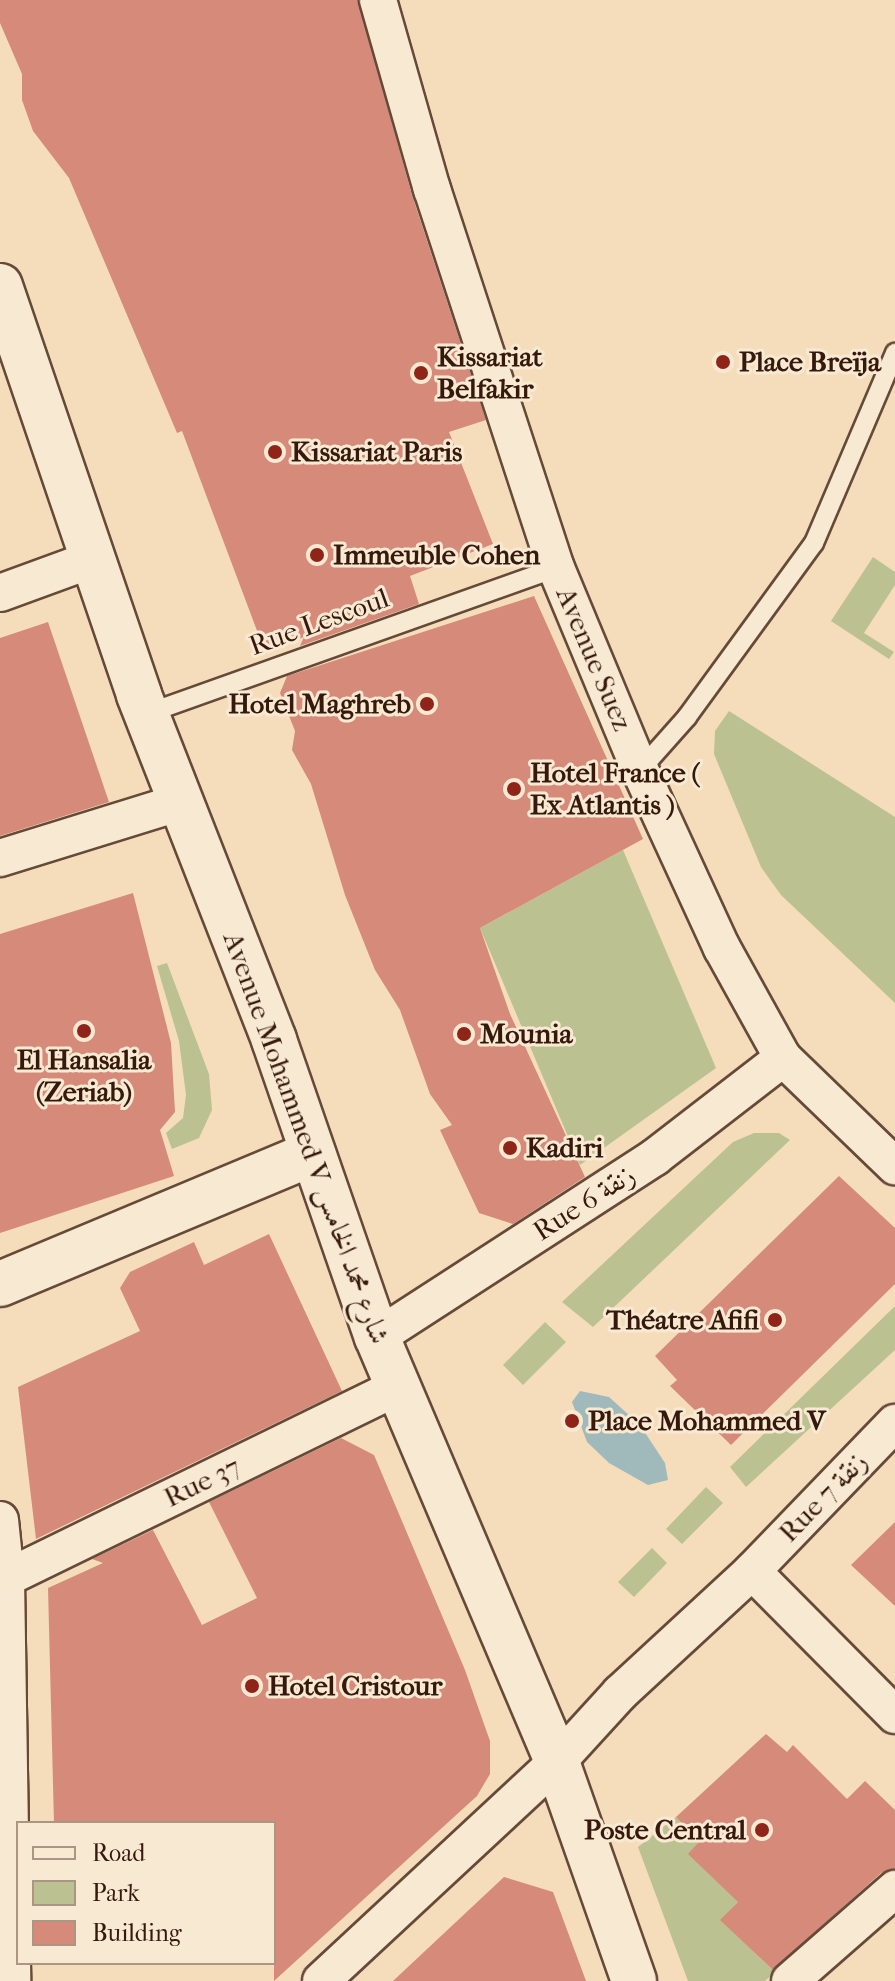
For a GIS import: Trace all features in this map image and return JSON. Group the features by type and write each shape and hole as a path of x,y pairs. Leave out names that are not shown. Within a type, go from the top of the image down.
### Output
{"street":[{"name":"Avenue Suez","path":"378,0 432,189 556,568 640,770 722,948 783,1058 895,1166"},
{"name":"Avenue Mohammed V شارع محمد الخامس","path":"0,286 146,714 313,1153 377,1337 557,1762 634,1981"},
{"path":"0,593 93,559"},
{"path":"0,858 181,802"},
{"name":"Rue 6 زنقة","path":"377,1337 655,1157 783,1058"},
{"path":"0,1284 313,1153"},
{"name":"Rue 37","path":"6,1578 398,1387"},
{"name":"Rue 7 زنقة","path":"321,1981 557,1762 620,1693 752,1571 895,1423"},
{"path":"0,1520 6,1578 4,1894 12,1981"},
{"path":"752,1571 895,1715"},
{"path":"790,1981 895,1889"}],"lane":[{"path":"640,770 687,717 814,543 892,374 895,353"},
{"name":"Rue Lescoul","path":"146,714 556,568"}],"green space":[{"path":"873,557 895,572 895,585 864,633 894,652 889,659 831,621"},
{"path":"729,711 895,817 895,1003 781,895 761,867 714,754 715,731"},
{"path":"623,850 716,1068 580,1165 480,928"},
{"path":"167,963 209,1074 212,1110 199,1138 172,1149 166,1133 183,1118 186,1095 179,1041 157,966"},
{"path":"754,1133 779,1133 790,1140 593,1327 562,1302 733,1142"},
{"path":"895,1306 895,1350 746,1487 730,1467"},
{"path":"545,1322 566,1342 523,1385 503,1365"},
{"path":"706,1487 723,1503 682,1544 666,1529"},
{"path":"652,1548 667,1563 634,1597 618,1582"},
{"path":"676,1817 699,1842 738,1902 721,1920 775,1972 765,1981 688,1981 638,1847"}],"water":[{"path":"580,1391 609,1397 640,1425 665,1463 668,1480 648,1485 609,1463 587,1442 572,1402"}],"building":[{"path":"0,0 358,0 412,195 486,420 449,432 493,544 410,576 419,604 300,646 304,637 265,652 182,431 177,433 69,178 33,131 22,100 22,74 0,23"},
{"path":"534,596 643,839 480,928 510,1014 585,1177 513,1224 479,1213 440,1130 452,1125 430,1094 400,1010 375,970 345,895 311,784 292,750 295,731 280,693 287,676"},
{"path":"48,622 109,802 0,836 0,638"},
{"name":"El Hansalia (Zeriab)","path":"133,893 171,1043 175,1112 160,1130 174,1176 0,1233 0,934"},
{"name":"Théatre Afifi","path":"839,1176 895,1228 895,1284 731,1445 670,1386 677,1380 655,1356"},
{"path":"269,1234 342,1391 36,1539 18,1387 140,1331 120,1288 130,1272 194,1242 204,1265"},
{"path":"341,1438 374,1455 465,1670 490,1741 490,1774 477,1796 274,1981 276,1821 54,1821 48,1588 103,1563 92,1559 153,1530 202,1625 257,1598 209,1502"},
{"path":"895,1522 895,1606 851,1565"},
{"path":"766,1734 787,1752 793,1745 847,1799 865,1781 895,1810 895,1869 881,1873 773,1970 720,1920 738,1902 688,1854 699,1842 676,1817"},
{"path":"504,1877 553,1892 586,1981 393,1981"}],"place":[{"name":"Place Breïja","path":"723,362"},
{"name":"Kissariat Belfakir","path":"421,373"},
{"name":"Kissariat Paris","path":"275,452"},
{"name":"Immeuble Cohen","path":"317,555"},
{"name":"Hotel Maghreb","path":"427,704"},
{"name":"Hotel France ( Ex Atlantis )","path":"514,789"},
{"name":"El Hansalia (Zeriab)","path":"84,1031"},
{"name":"Mounia","path":"464,1034"},
{"name":"Kadiri","path":"510,1148"},
{"name":"Théatre Afifi","path":"775,1320"},
{"name":"Place Mohammed V","path":"572,1421"},
{"name":"Hotel Cristour","path":"252,1686"},
{"name":"Poste Central","path":"762,1830"}]}
